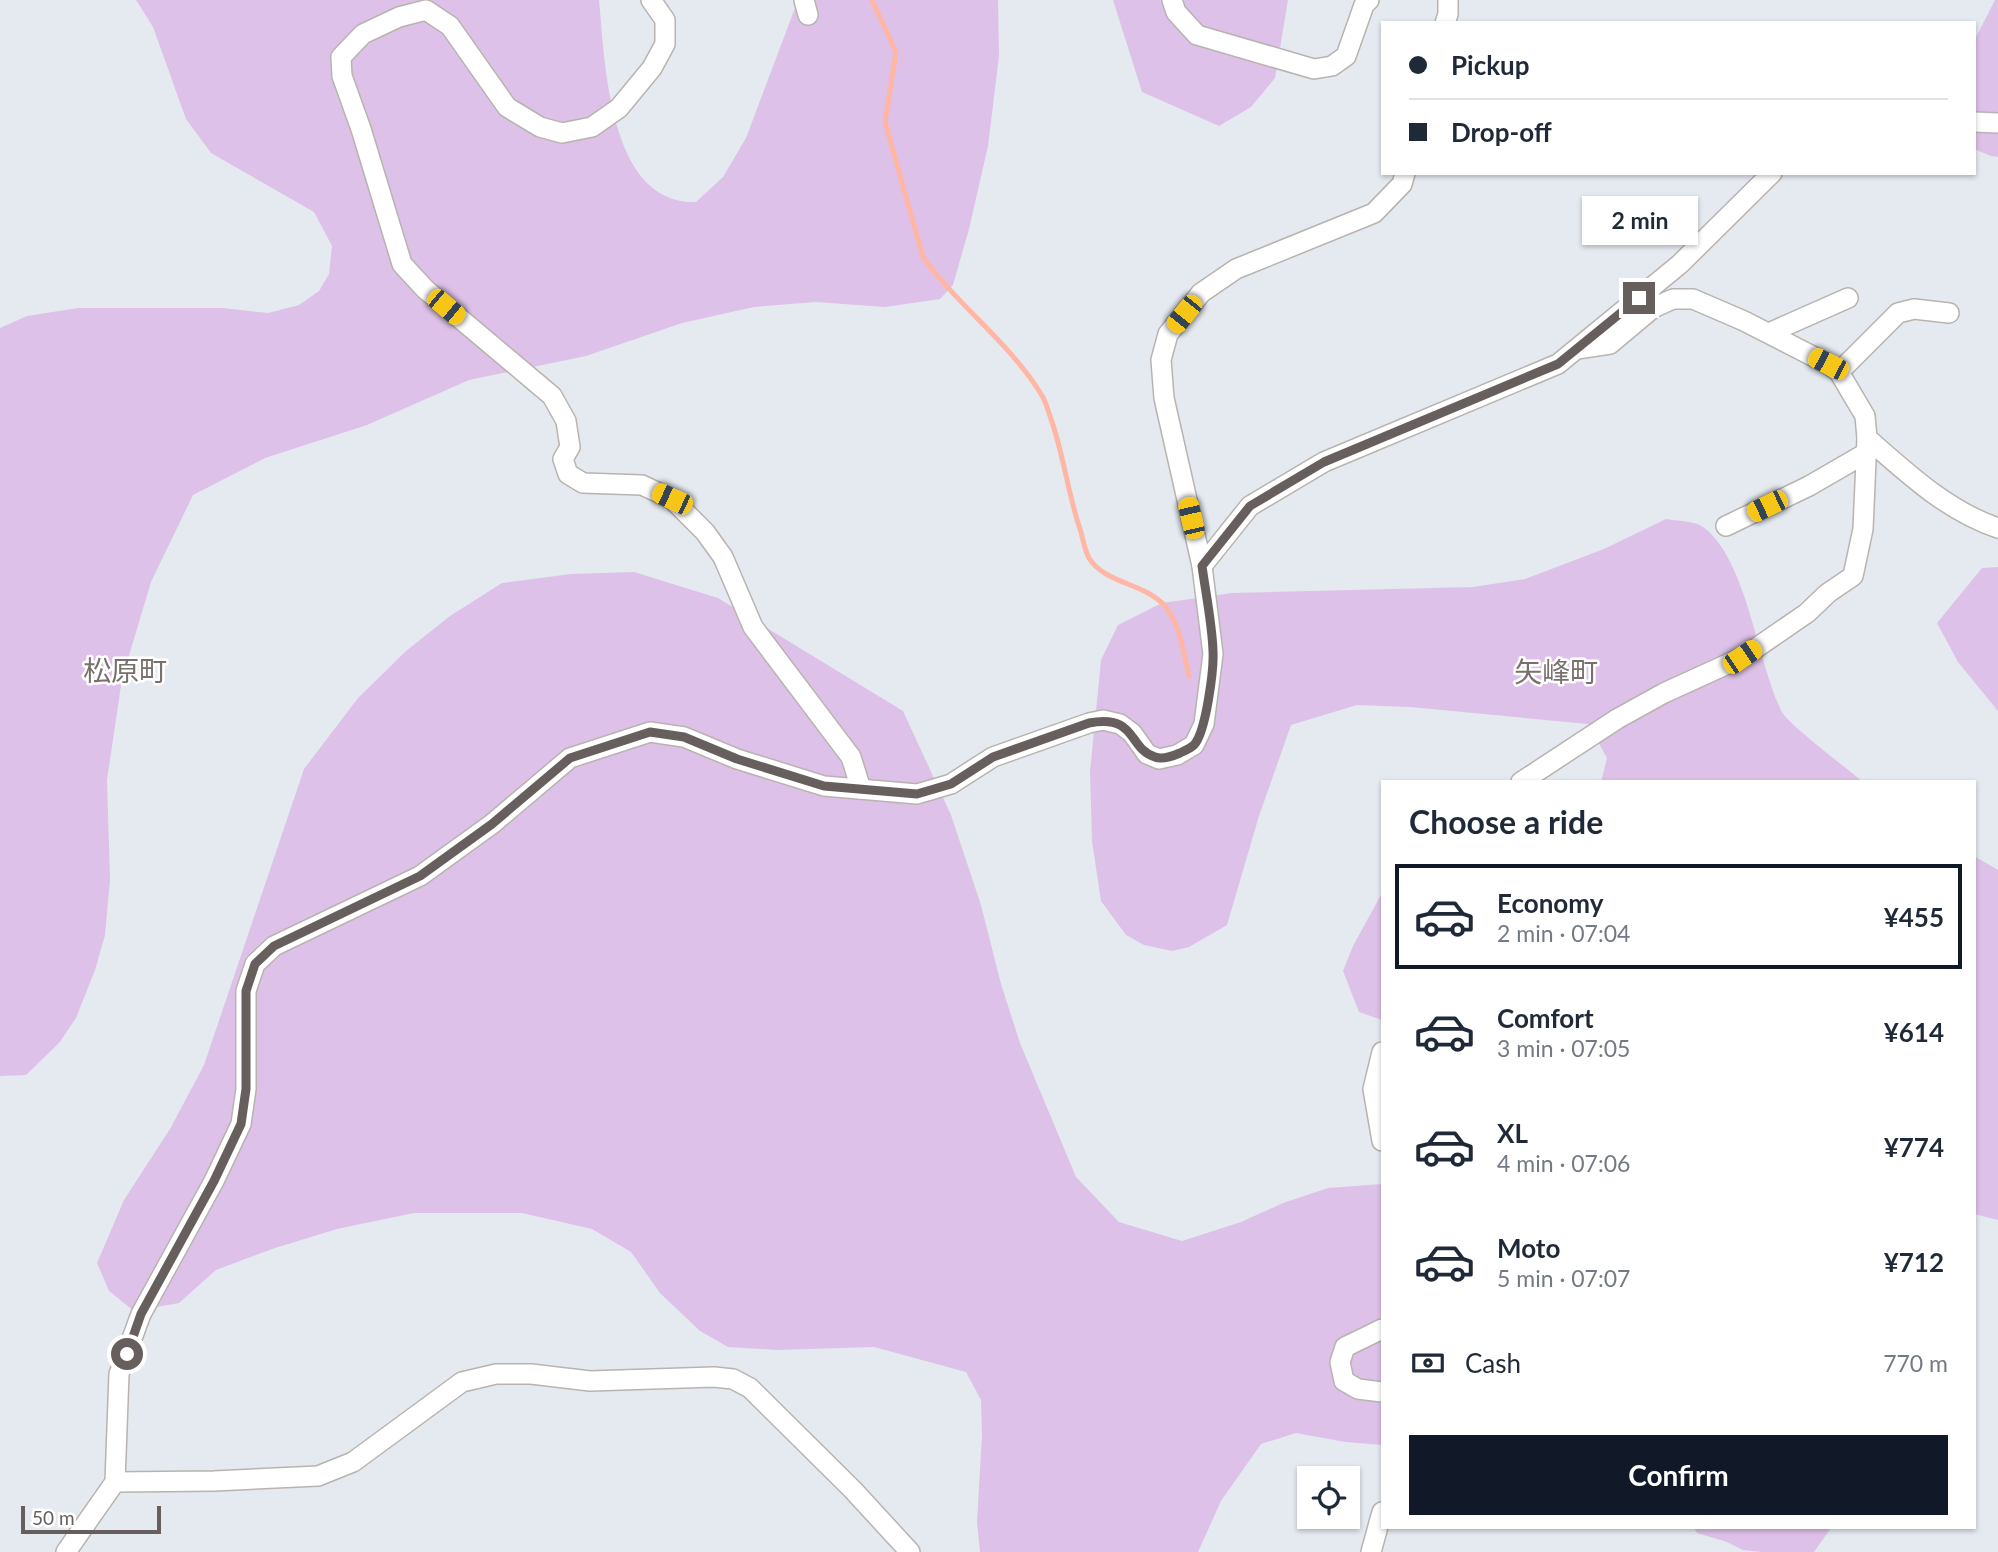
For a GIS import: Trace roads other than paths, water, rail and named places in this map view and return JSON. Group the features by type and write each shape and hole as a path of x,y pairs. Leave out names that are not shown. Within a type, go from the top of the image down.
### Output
{"street":[{"path":"651,0 665,20 665,44 652,68 619,108 592,127 562,133 540,127 506,107 450,26 423,5 363,34 341,57 342,76 402,264 425,289 552,396 566,421 570,447 563,459 568,474 583,483 642,485 672,499 705,532 723,557 753,627 851,757 861,789"},
{"path":"1172,0 1175,12 1198,35 1314,69 1332,66 1346,56 1364,5 1369,0"},
{"path":"1446,21 1448,0"},
{"path":"1976,122 1998,123"},
{"path":"66,1552 115,1482 119,1374 141,1314 214,1181 241,1124 246,1089 246,991 255,964 274,946 420,876 492,824 570,758 650,732 684,737 737,759 824,786 917,794 951,784 993,757 1103,720 1119,724 1132,733 1147,754 1158,759 1177,755 1194,745 1204,724 1213,654 1202,566 1164,398 1161,360 1168,334 1201,293 1236,269 1374,213 1402,184 1404,175"},
{"path":"1202,566 1250,506 1324,462 1558,364 1679,264 1770,175"},
{"path":"1769,333 1848,298"},
{"path":"1524,780 1617,719 1664,693 1742,657 1807,613 1828,593 1853,576 1863,529 1867,446 1865,416 1839,372 1828,364 1769,333 1693,299 1673,299 1653,308 1610,344 1577,349"},
{"path":"1839,372 1898,313 1914,309 1950,313"},
{"path":"1726,526 1809,486 1867,446"},
{"path":"1867,446 1921,486 1978,522 1998,528"},
{"path":"1381,1056 1373,1089 1381,1135"},
{"path":"1381,1329 1345,1347 1340,1362 1344,1381 1358,1389 1381,1392"},
{"path":"115,1482 318,1476 353,1462 462,1382 496,1374 531,1374 590,1381 723,1378 733,1379 750,1388 853,1490 910,1552"},
{"path":"1370,1552 1381,1515"}],"waterway":[{"path":"872,0 896,52 885,122 923,257 1014,358 1041,394 1055,433 1089,558 1105,573 1147,592 1165,606 1178,630 1189,676"}],"district":[{"name":"松原町","path":"125,671"},
{"name":"矢峰町","path":"1556,672"}]}
